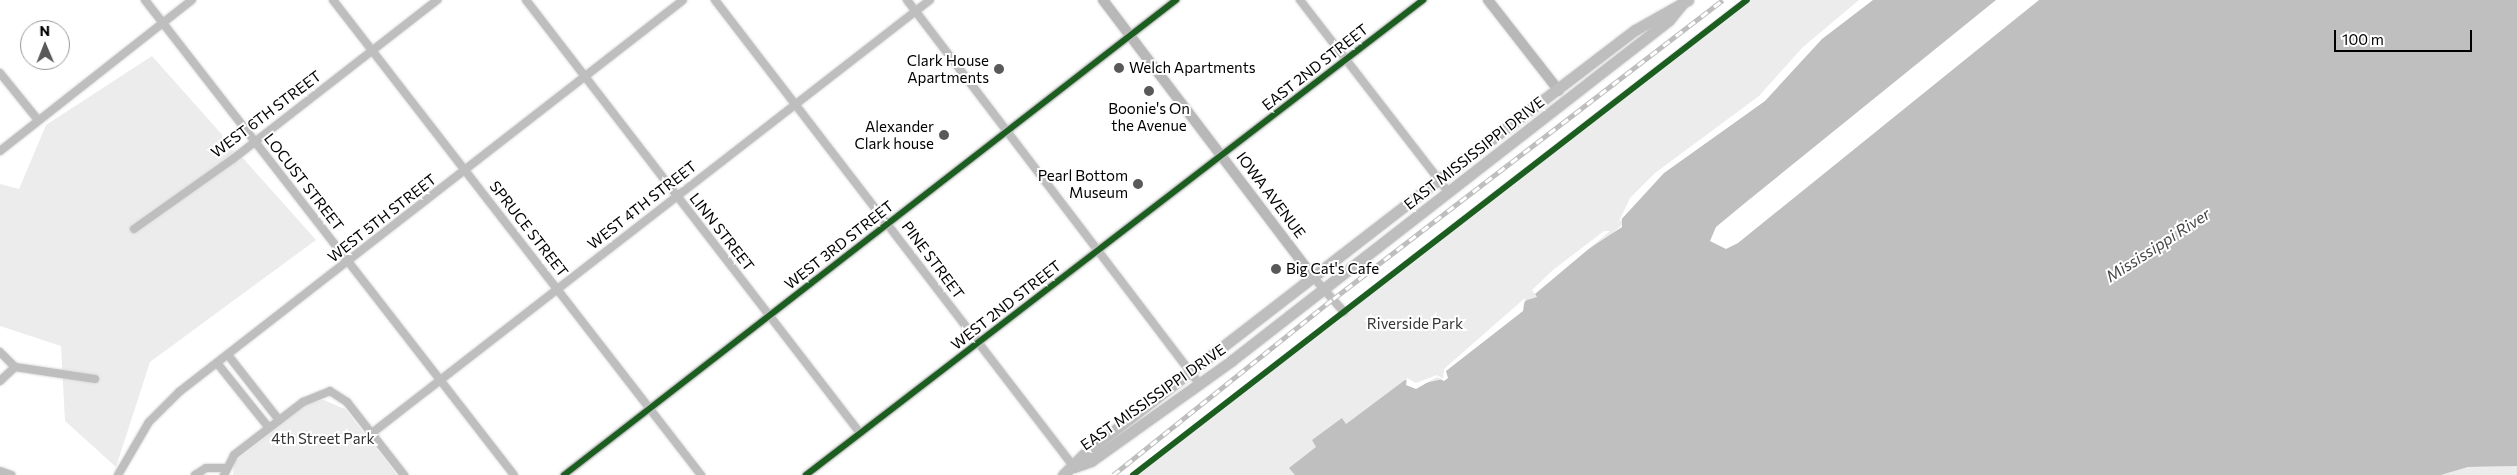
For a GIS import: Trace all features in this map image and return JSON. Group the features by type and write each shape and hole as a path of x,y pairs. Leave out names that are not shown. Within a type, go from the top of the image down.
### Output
{"main road":[{"name":"EAST MISSISSIPPI DRIVE","path":"1074,467 1085,453 1314,278 1438,180 1559,91 1635,30 1683,1"},
{"name":"EAST MISSISSIPPI DRIVE","path":"1074,467 1091,461 1200,384 1670,20 1683,1"},
{"path":"1063,475 1074,467"}],"street":[{"name":"LOCUST STREET","path":"145,0 514,475"},
{"path":"0,151 192,0"},
{"name":"SPRUCE STREET","path":"334,0 701,475"},
{"name":"WEST 6TH STREET","path":"134,229 255,142 437,0"},
{"name":"LINN STREET","path":"526,0 860,434"},
{"name":"WEST 5TH STREET","path":"118,475 157,412 683,0"},
{"name":"PINE STREET","path":"715,0 1074,467"},
{"path":"906,0 1200,384"},
{"name":"WEST 4TH STREET","path":"372,433 930,0"},
{"name":"IOWA AVENUE","path":"1103,0 1222,154 1314,278 1344,312"},
{"name":"WEST 3RD STREET","path":"564,475 887,222 1176,0"},
{"path":"1300,0 1449,193"},
{"name":"EAST 2ND STREET","path":"1222,154 1424,0"},
{"path":"1488,0 1559,91"},
{"path":"0,73 38,120"},
{"name":"WEST 2ND STREET","path":"806,475 1222,154"},
{"path":"0,352 14,367 95,379"},
{"path":"228,355 279,420"},
{"path":"218,363 269,428"},
{"path":"0,381 14,367"},
{"path":"195,475 206,468 224,472 234,455 279,420 315,394 330,390 348,402 404,475"},
{"path":"0,471 11,475"}],"green space":[{"name":"Riverside Park","path":"1740,0 1863,0 1567,276 1508,364 1369,407 1346,424 1342,418 1303,475 1128,475"},
{"path":"152,56 316,240 150,362 116,467 65,421 61,346 0,326 0,184 19,189 46,125"},
{"name":"4th Street Park","path":"324,400 345,409 397,475 233,475 234,462 310,402"},
{"path":"2517,466 2517,475 2441,475 2468,467"}],"water":[{"name":"Mississippi River","path":"1863,0 2517,0 2517,466 2468,467 2441,475 1295,475 1289,468 1316,447 1312,440 1342,418 1346,424 1405,380 1416,385 1447,378 1445,371 1527,300 1537,297 1534,292 1555,271 1622,227 1622,216 1657,175 1761,97 1805,49"}],"pier":[{"path":"1859,0 1873,0 1822,39 1765,101 1664,173 1618,223 1630,198 1655,173 1759,96 1803,47"},
{"path":"1996,0 2039,0 1738,243 1726,249 1710,241 1716,227"},
{"path":"1604,231 1610,231 1535,294 1532,290 1553,270"},
{"path":"1525,298 1523,311 1446,371 1448,378 1444,381 1437,377 1416,389 1406,385 1407,378 1416,383 1437,375 1443,379 1444,369"}],"railway":[{"path":"1113,475 1333,299 1723,0"}],"cycle path":[{"path":"564,475 1176,0"},
{"path":"806,475 1423,0"},
{"path":"1133,475 1747,0"}],"place":[{"name":"Welch Apartments","path":"1119,68"},
{"name":"Clark House Apartments","path":"999,69"},
{"name":"Boonie's On the Avenue","path":"1149,91"},
{"name":"Alexander Clark house","path":"944,135"},
{"name":"Pearl Bottom Museum","path":"1138,184"},
{"name":"Big Cat's Cafe","path":"1276,269"}]}
